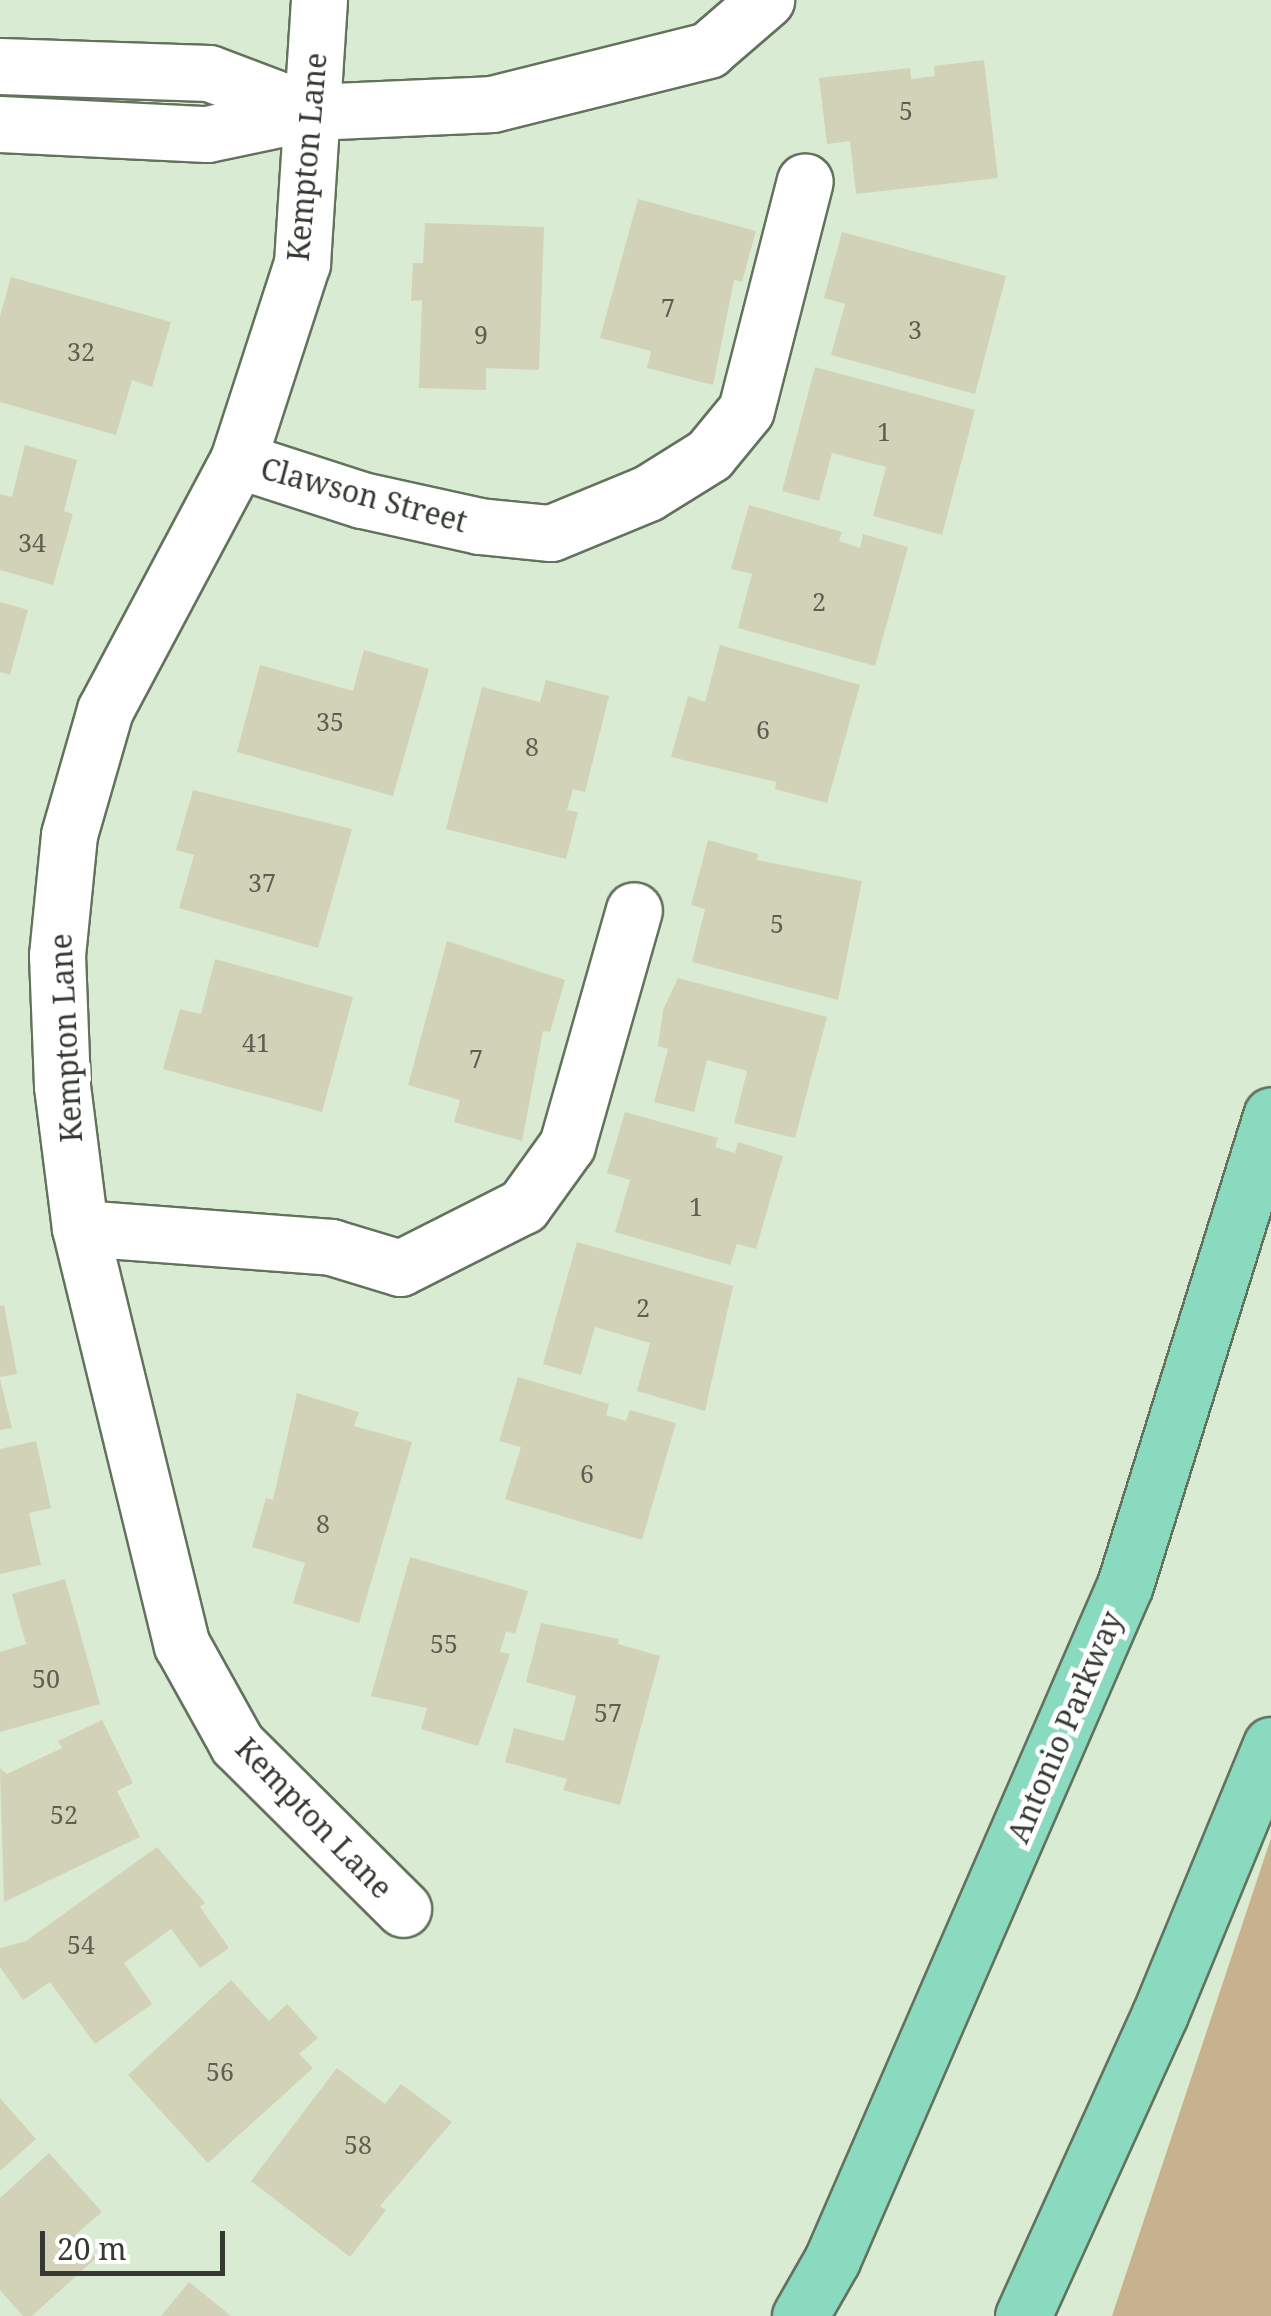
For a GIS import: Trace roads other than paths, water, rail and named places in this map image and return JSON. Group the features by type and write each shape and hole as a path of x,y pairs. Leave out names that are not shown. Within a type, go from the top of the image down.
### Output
{"main road":[{"name":"Antonio Parkway","path":"800,2316 832,2260 1125,1584 1271,1114"},
{"path":"1023,2316 1160,2014 1271,1745"}],"street":[{"name":"Kempton Lane","path":"319,0 302,264 238,460 105,710 69,834 57,954 62,1086 80,1228 182,1645 237,1744 403,1909"},
{"path":"0,124 207,134 312,112 492,104 708,50 766,0"},
{"path":"0,66 209,73 312,112"},
{"name":"Clawson Street","path":"238,460 362,500 479,526 551,533 648,492 731,434 746,410 805,182"},
{"path":"80,1228 330,1247 400,1268 523,1206 568,1145 634,910"}]}
